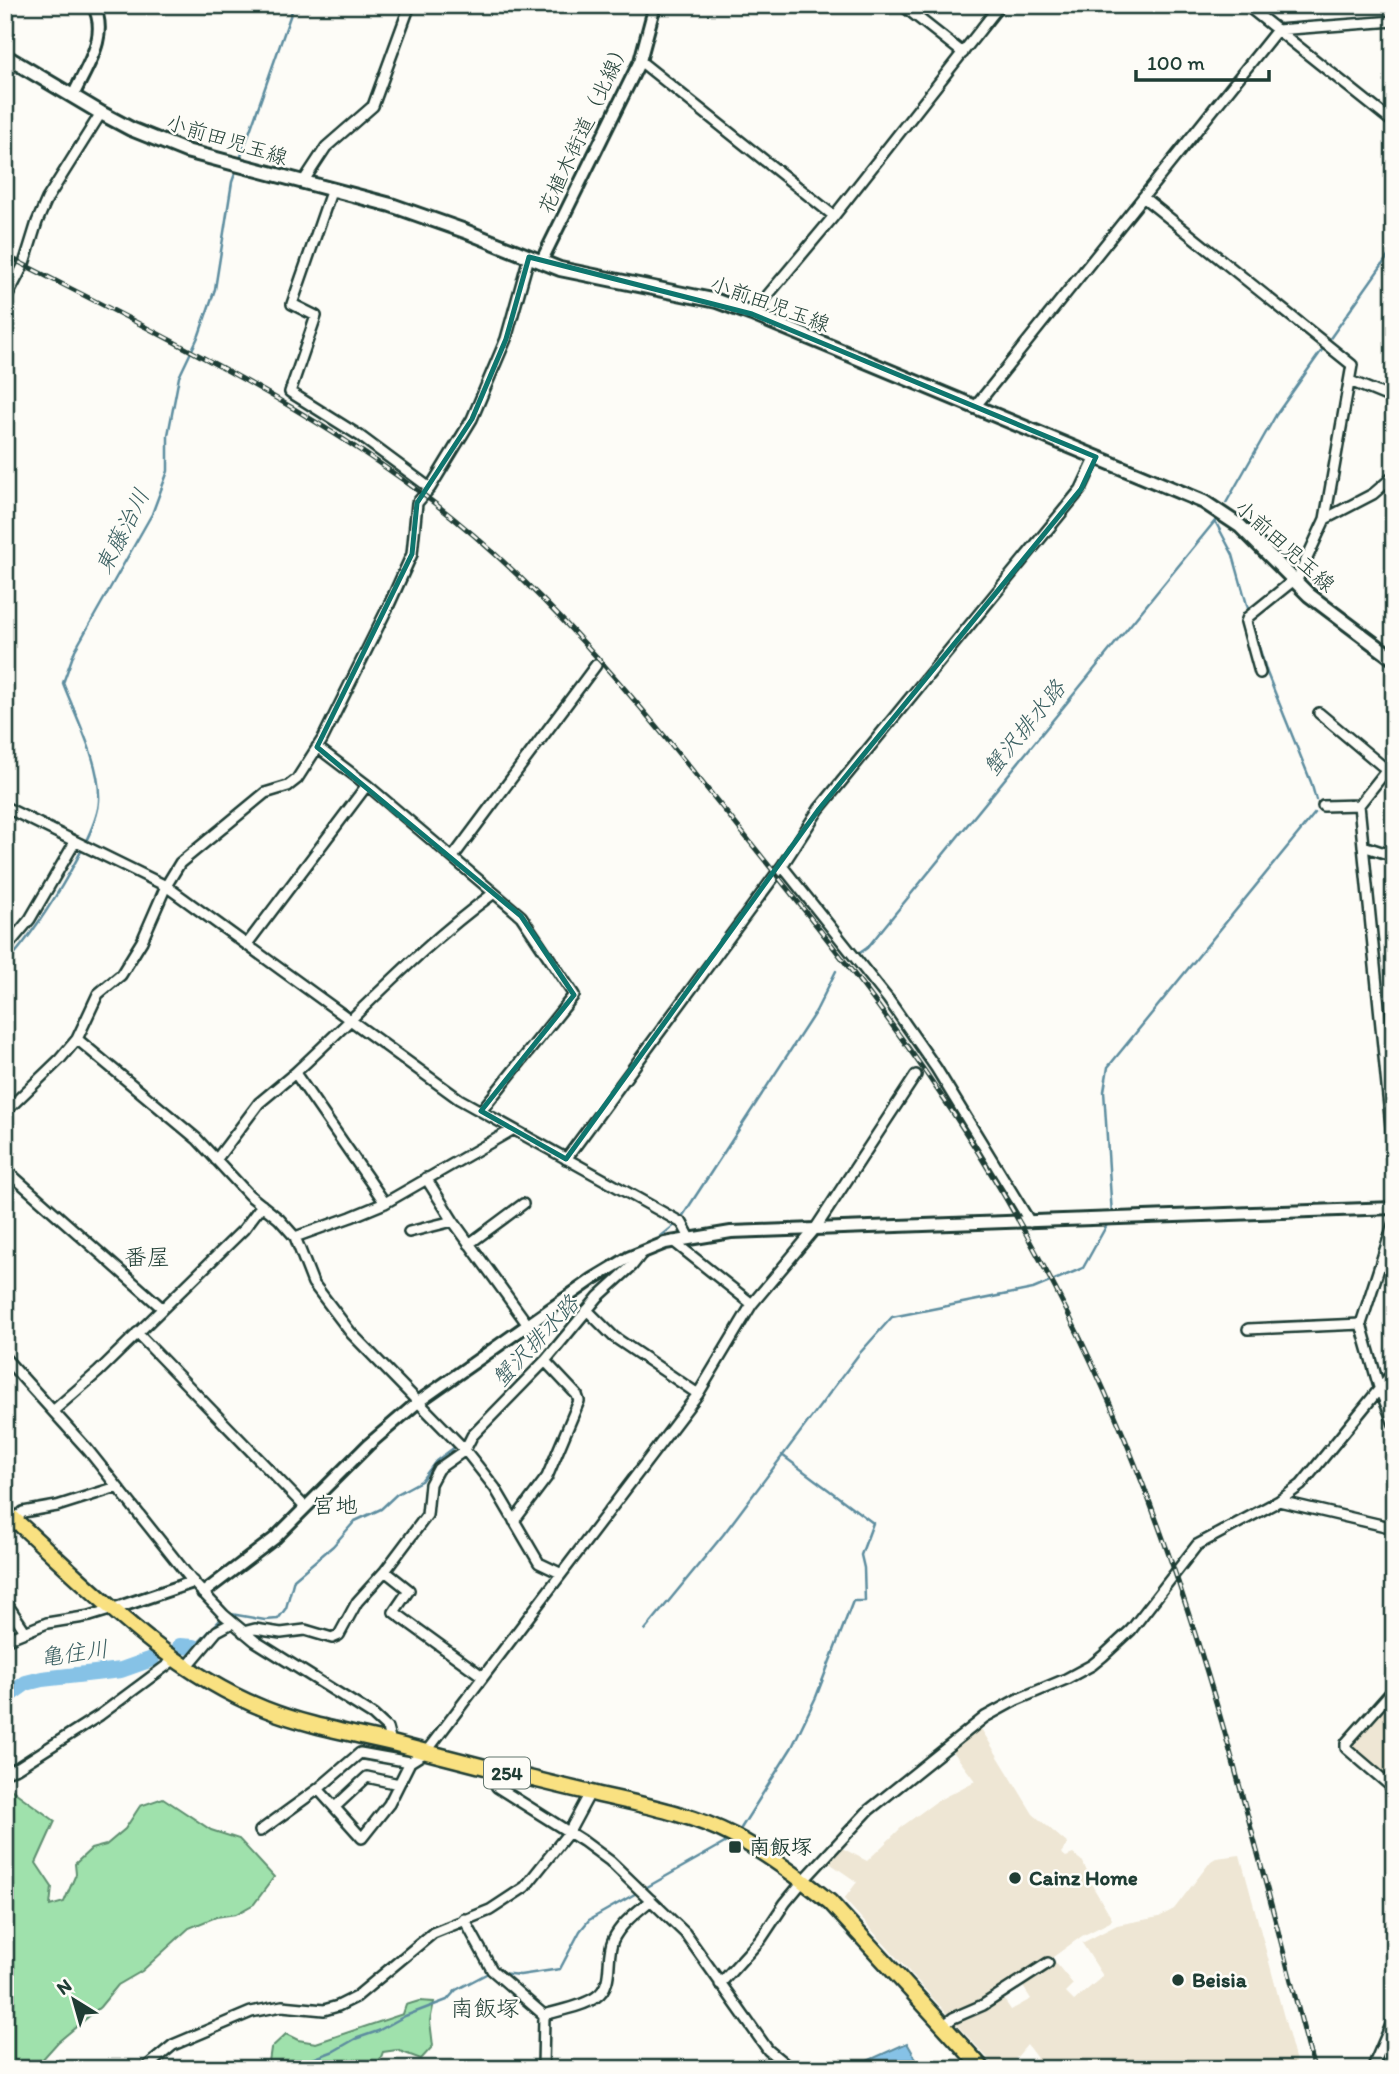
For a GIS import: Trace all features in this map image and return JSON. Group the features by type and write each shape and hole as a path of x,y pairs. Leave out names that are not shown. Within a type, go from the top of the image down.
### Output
{"highway":[{"name":"254","path":"8,1520 174,1660 220,1689 284,1716 590,1793 645,1804 706,1823 735,1836 804,1881 830,1902 983,2069"}],"main road":[{"name":"小前田児玉線","path":"5,56 131,129 186,151 332,188 420,214 560,269 717,301 1203,502 1225,515 1259,544 1331,613 1394,659"}],"street":[{"path":"72,96 99,38 101,26 93,5"},
{"path":"303,182 326,147 373,107 410,5"},
{"name":"花植木街道（北線）","path":"535,259 640,61 655,5"},
{"path":"902,5 963,53"},
{"path":"752,314 834,216 1000,5"},
{"path":"1246,5 1394,123"},
{"path":"1262,5 1263,19"},
{"path":"975,407 1277,30 1394,21"},
{"path":"640,61 834,216"},
{"path":"5,301 24,264 47,199 101,113"},
{"path":"332,188 292,304 316,316 290,392 360,436 430,488"},
{"path":"1143,197 1352,365 1325,519 1295,581 1248,617 1246,622 1260,673"},
{"path":"5,1112 77,1039 98,994 121,975 142,941 166,886 180,863 265,793 288,786 297,779 317,747 412,554 417,503 430,488 472,419 506,339 535,259"},
{"path":"1350,381 1394,399"},
{"path":"566,1159 782,866 819,809 1081,489 1096,457"},
{"path":"1325,519 1373,495 1394,476"},
{"path":"453,857 596,665"},
{"path":"1319,713 1387,770"},
{"path":"317,747 367,785 521,916 574,995 481,1111"},
{"path":"1394,761 1359,805 1394,1157"},
{"path":"247,944 367,785"},
{"path":"1323,806 1359,805"},
{"path":"5,807 166,886 459,1099 682,1223 690,1238"},
{"path":"5,949 30,919 75,842"},
{"path":"1363,846 1394,856"},
{"path":"782,866 888,999 936,1068 1030,1222"},
{"path":"216,1160 259,1102 353,1020 384,986 462,916 494,893"},
{"path":"77,1039 197,1139 279,1219 295,1237 313,1283 351,1333 465,1450 495,1488 539,1563 560,1573"},
{"path":"295,1073 385,1203"},
{"path":"318,1789 362,1838 389,1804 410,1762 426,1752 698,1394 752,1304 815,1229 916,1075"},
{"path":"295,1237 385,1203 512,1130"},
{"path":"5,1169 162,1308"},
{"path":"425,1178 528,1325"},
{"path":"469,1244 523,1204"},
{"path":"53,1411 244,1229 262,1205"},
{"path":"203,1593 275,1538 304,1506 418,1402 611,1267 673,1241 730,1232 1394,1208"},
{"path":"409,1232 453,1221"},
{"path":"1394,1222 1361,1324 1378,1387 1394,1424"},
{"path":"673,1241 752,1304"},
{"path":"243,1632 255,1629 281,1633 305,1630 332,1638 339,1635 357,1602 385,1571 426,1515 430,1485 438,1469 465,1450 472,1436 545,1361 587,1310 644,1251"},
{"path":"587,1310 614,1337 698,1394"},
{"path":"1248,1329 1361,1324"},
{"path":"137,1333 304,1506"},
{"path":"5,1358 117,1487 193,1582 232,1623 307,1675 373,1715 387,1728 391,1743"},
{"path":"514,1521 547,1476 579,1401 578,1395 545,1361"},
{"path":"720,1984 761,1939 785,1903 869,1810 985,1717 1016,1700 1066,1679 1103,1656 1130,1630 1197,1545 1279,1501 1301,1485 1378,1387 1394,1371"},
{"path":"8,1520 23,1512 57,1506 117,1487"},
{"path":"1279,1501 1394,1528"},
{"path":"385,1571 410,1590 394,1612 482,1676"},
{"path":"5,1640 47,1623 90,1616 193,1582"},
{"path":"5,1601 25,1630"},
{"path":"186,1668 217,1631 232,1623"},
{"path":"5,1772 17,1768 100,1715 174,1660"},
{"path":"1394,1689 1346,1743 1346,1748 1394,1789"},
{"path":"260,1831 318,1789 360,1753 410,1762"},
{"path":"492,1769 491,1777 496,1787 610,1861 685,1933 768,2050 791,2069"},
{"path":"335,1807 368,1777 400,1784"},
{"path":"144,2069 173,2045 251,2012 282,2006 324,2010 356,1997 433,1933 500,1904 525,1887 569,1832 590,1793"},
{"path":"544,2015 585,2002 602,1991 606,1985 610,1949 614,1939 625,1923 651,1900"},
{"path":"464,1920 492,1970 544,2015"},
{"path":"943,2026 953,2018 984,2005 1048,1963"},
{"path":"543,2069 544,2015"},
{"path":"1372,2069 1394,2018"}],"highlighted area":[{"path":"529,257 752,314 1096,457 1081,489 819,809 566,1159 481,1111 574,995 521,916 317,747 412,554 417,503 472,419 506,339"}],"shaded area":[{"path":"1394,1694 1394,1783 1354,1749 1353,1741"},
{"path":"980,1727 1033,1814 1068,1844 1061,1853 1066,1857 1073,1854 1083,1862 1093,1887 1112,1919 1082,1936 1038,1968 983,2000 948,2015 844,1899 857,1882 828,1862 840,1847 867,1861 904,1825 937,1801 975,1781 952,1750"},
{"path":"1240,1855 1298,2069 1045,2069 1027,2045 1007,2069 998,2069 954,2022 1003,1998 1011,2010 1031,1999 1022,1985 1055,1962 1073,1984 1065,1992 1074,2001 1103,1976 1082,1943 1117,1925 1159,1917 1174,1909 1211,1861"},
{"path":"1394,2025 1394,2069 1375,2069"}],"green space":[{"path":"5,1785 55,1821 36,1863 52,1887 50,1906 64,1902 76,1874 75,1864 91,1849 106,1845 125,1829 140,1806 163,1798 211,1830 239,1839 274,1877 254,1904 236,1914 216,1917 189,1928 142,1971 118,1985 100,2007 58,2042 40,2062 41,2069 5,2069"},
{"path":"419,2001 434,2002 430,2021 433,2046 421,2059 397,2050 383,2052 378,2065 383,2069 260,2069 269,2062 271,2048 286,2034 298,2040 316,2043 403,2014 406,2005"}],"water":[{"path":"907,2043 922,2069 855,2069 856,2066"}],"waterway":[{"name":"東藤治川","path":"239,162 294,5"},
{"name":"東藤治川","path":"5,964 31,934 61,887 88,838 96,817 99,801 96,772 87,741 63,683 75,650 152,514 168,471 168,435 179,377 199,335 215,289 232,182 237,168"},
{"name":"蟹沢排水路","path":"1226,503 1276,415 1394,248"},
{"name":"蟹沢排水路","path":"857,955 867,948 1215,521 1233,555 1249,612"},
{"path":"1251,620 1267,673 1316,800"},
{"path":"1112,1215 1104,1091 1108,1067 1315,813"},
{"name":"蟹沢排水路","path":"682,1217 816,1011 836,971"},
{"path":"645,1630 723,1535 859,1354 892,1317 1033,1289 1083,1268 1109,1221"},
{"name":"蟹沢排水路","path":"660,1237 676,1224"},
{"name":"蟹沢排水路","path":"231,1614 265,1620 278,1619 286,1608 294,1579 333,1546 355,1521 381,1509 397,1494 421,1481 436,1461 455,1447"},
{"path":"738,1833 792,1747 816,1697 853,1601 865,1601 861,1555 873,1523 782,1455"},
{"name":"蟹沢排水路","path":"194,1647 220,1620"},
{"name":"亀住川","path":"180,1646 194,1647"},
{"name":"亀住川","path":"5,1698 26,1683 121,1670 152,1659"},
{"path":"500,1973 520,1975 560,1969 580,1931 589,1920 730,1840"},
{"path":"286,2069 334,2051 405,2016 447,2000 456,1990 490,1972"}],"railway":[{"path":"5,255 165,337 270,395 372,458 466,528 549,606 626,690 808,915 903,1041 986,1164 1041,1262 1092,1363 1135,1464 1163,1538 1212,1688 1314,2069"}],"place":[{"name":"南飯塚","path":"735,1847"},
{"name":"Cainz Home","path":"1015,1878"},
{"name":"Beisia","path":"1178,1980"}],"district":[{"name":"番屋","path":"147,1257"},
{"name":"宮地","path":"335,1505"},
{"name":"南飯塚","path":"485,2008"}]}
